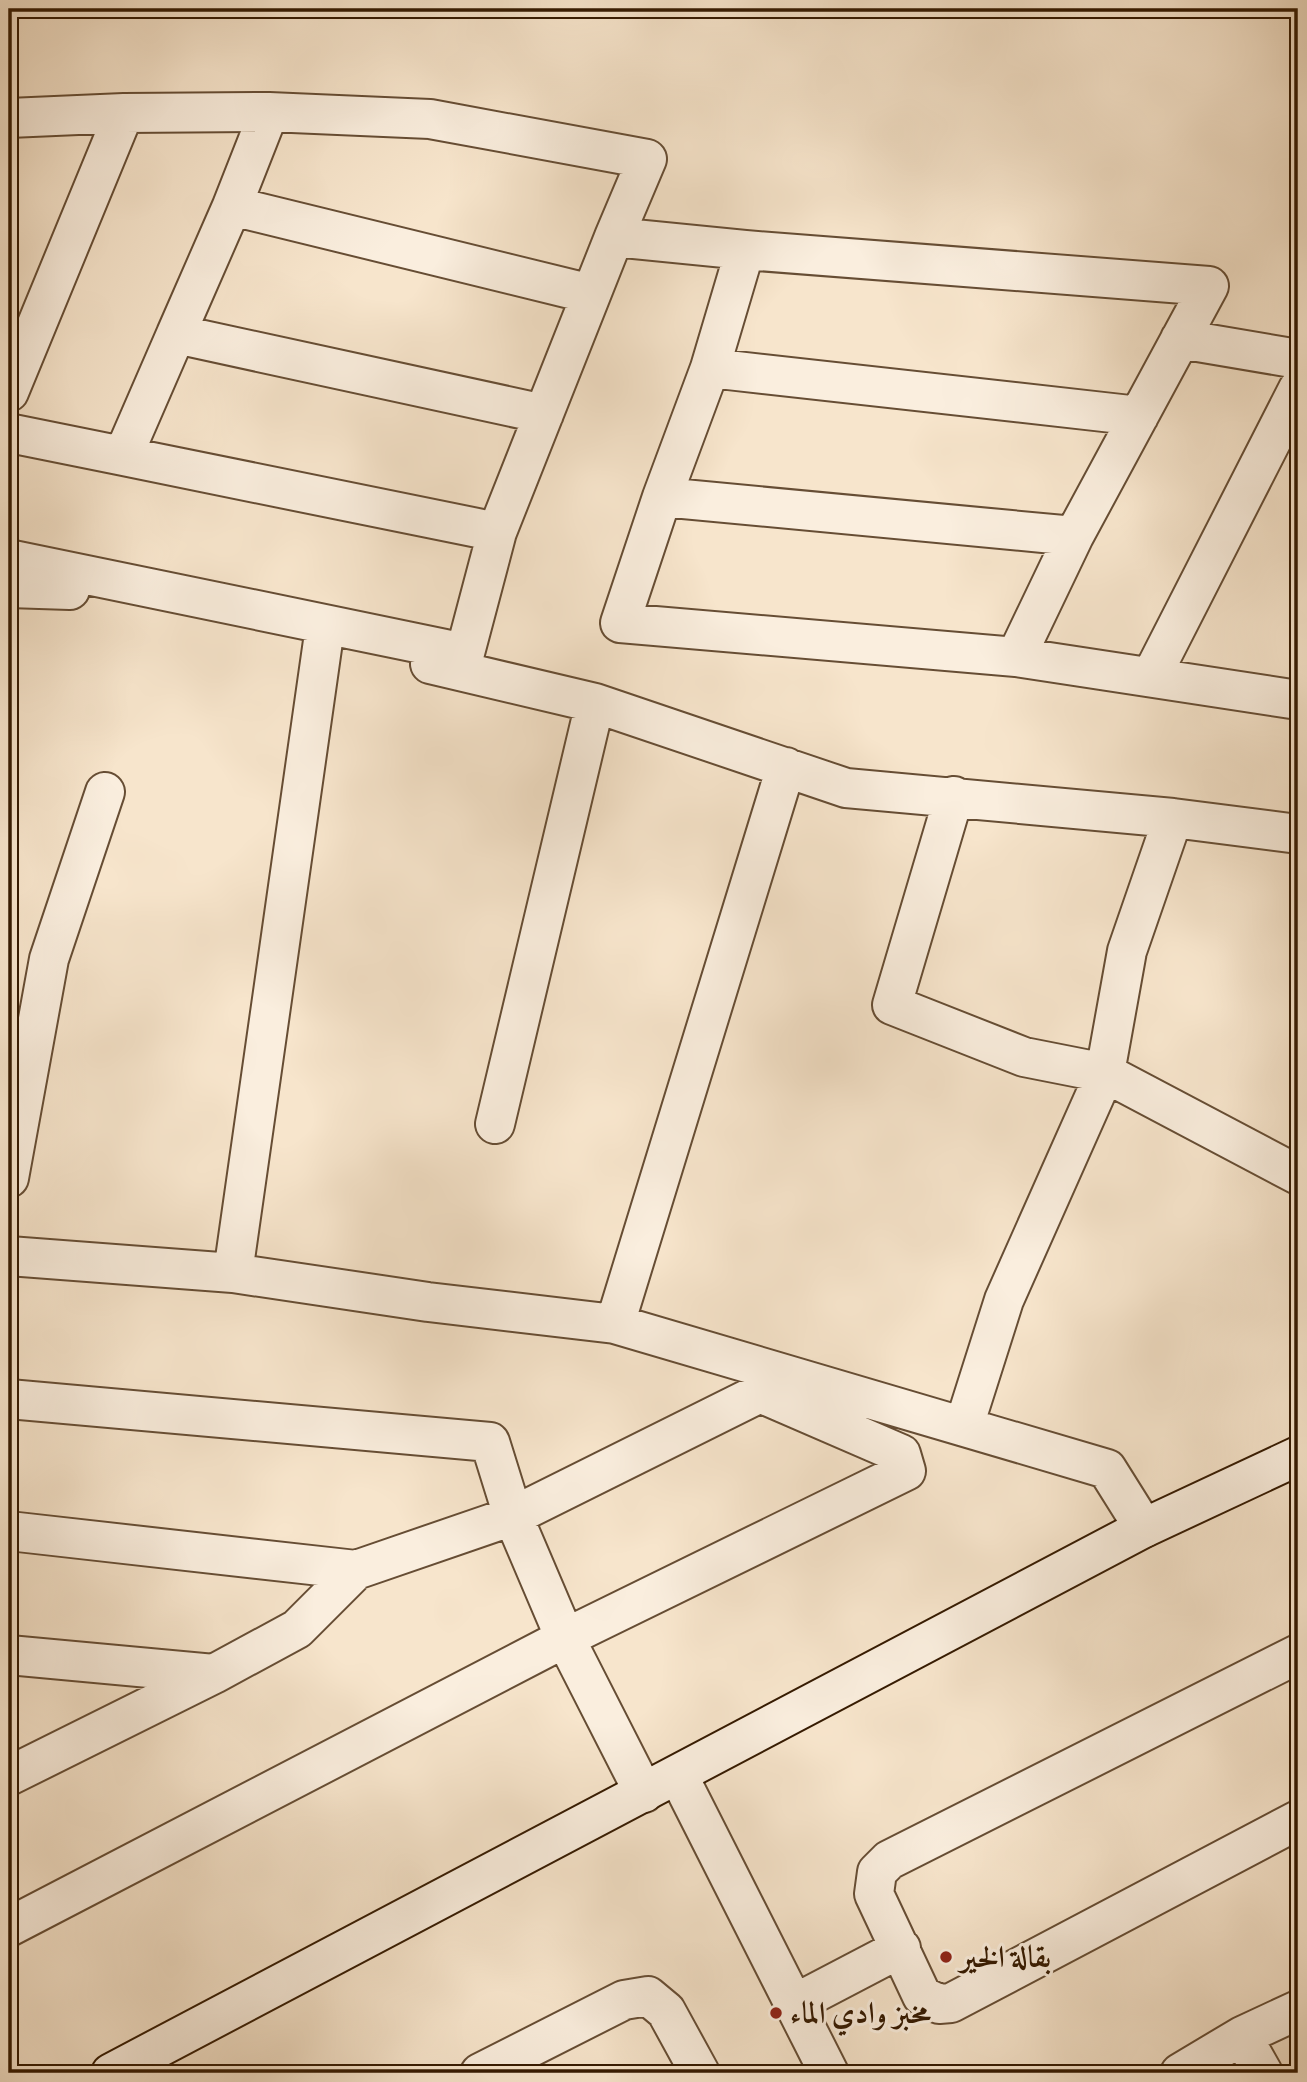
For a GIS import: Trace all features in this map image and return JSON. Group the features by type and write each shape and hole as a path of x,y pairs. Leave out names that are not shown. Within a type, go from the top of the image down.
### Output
{"street":[{"path":"123,456 232,206 268,112"},
{"path":"9,118 124,113 268,112 430,119 647,159 497,532 465,653 9,559"},
{"path":"9,392 124,113"},
{"path":"232,206 592,294"},
{"path":"614,237 745,250 1209,286 1074,536 1016,657"},
{"path":"745,250 710,368 620,623 1016,657 1151,677 1295,692"},
{"path":"176,334 544,414"},
{"path":"1180,339 1298,359"},
{"path":"710,368 1139,416"},
{"path":"1151,677 1298,389"},
{"path":"9,433 497,532"},
{"path":"662,498 1074,536"},
{"path":"9,589 78,590 323,640 595,703 846,788 1173,818 1298,834"},
{"path":"233,1273 323,640"},
{"path":"495,1125 595,703"},
{"path":"615,1324 786,767"},
{"path":"9,1178 49,959 105,792"},
{"path":"954,796 892,1005 1024,1057 1105,1073 1298,1175"},
{"path":"964,1426 1004,1300 1105,1073 1127,951 1173,818"},
{"path":"9,1256 233,1273 428,1302 615,1324 1107,1469 1144,1528"},
{"path":"9,1531 356,1570 513,1516 761,1393 901,1454 906,1471 565,1637 9,1927"},
{"path":"9,1399 490,1442 513,1516 565,1637 644,1793"},
{"path":"111,2073 1144,1528 1298,1456"},
{"path":"9,1776 214,1674 297,1629 356,1570"},
{"path":"1298,1654 889,1860 877,1872 874,1894 922,1996 939,2004 951,2003 1298,1820"},
{"path":"9,1655 214,1674"},
{"path":"678,1775 829,2073"},
{"path":"794,2004 901,1948"},
{"path":"480,2073 624,2000 648,1996 666,2011 700,2073"},
{"path":"1180,2073 1242,2036 1298,2010"},
{"path":"1242,2036 1263,2073"}],"place":[{"name":"بقالة الخير","path":"946,1957"},
{"name":"مخبز وادي الماء","path":"776,2013"}]}
